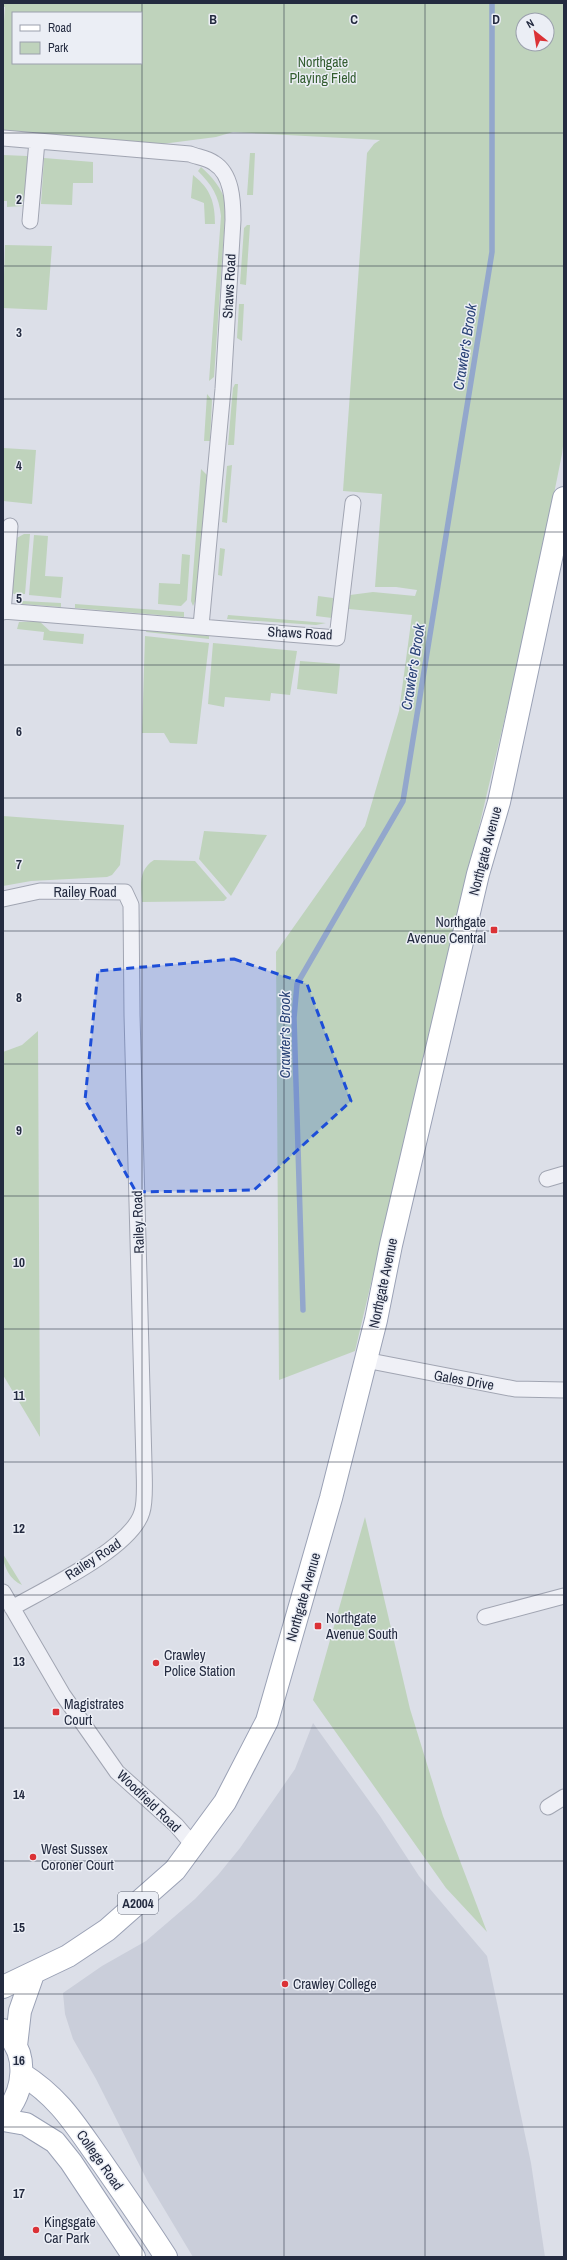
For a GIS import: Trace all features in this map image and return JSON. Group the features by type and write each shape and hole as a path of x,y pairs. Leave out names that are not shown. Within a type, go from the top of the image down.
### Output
{"main road":[{"name":"Northgate Avenue","path":"3,1987 33,1974 75,1952 107,1930 175,1870 225,1802 267,1721 331,1498 365,1360 478,874 499,802 564,498"},
{"path":"3,2116 12,2106 19,2091 22,2074 21,2060 9,2038 33,1974"},
{"name":"College Road","path":"22,2074 43,2088 64,2110 138,2213 166,2257"},
{"name":"College Road","path":"3,2120 26,2124 55,2142 72,2162 134,2257"}],"street":[{"name":"Shaws Road","path":"3,138 190,154 214,163 225,176 232,195 233,220 223,389 200,626"},
{"path":"30,221 37,141"},
{"name":"Shaws Road","path":"3,611 337,638 353,503"},
{"path":"3,611 10,526"},
{"name":"Railey Road","path":"3,899 40,891 124,892 131,905 132,1014 144,1464 142,1512 131,1532 104,1554 12,1608"},
{"path":"548,1179 564,1174"},
{"name":"Gales Drive","path":"365,1360 515,1389 564,1390"},
{"name":"Woodfield Road","path":"3,1592 63,1695 117,1772 176,1825 194,1846"},
{"path":"485,1617 564,1596"},
{"path":"548,1807 564,1797"}],"highlighted area":[{"path":"234,959 307,984 351,1101 254,1190 136,1192 85,1100 98,971"}],"shaded area":[{"name":"Crawley College","path":"313,1723 380,1816 419,1876 487,1956 531,2163 545,2257 193,2257 148,2182 96,2079 73,2039 65,2014 63,1993 102,1966 146,1941 195,1899 218,1875 240,1848 295,1769"}],"green space":[{"name":"Northgate Playing Field","path":"3,3 564,3 564,438 532,603 355,1351 279,1380 276,952 365,826 399,711 412,615 349,609 350,595 373,592 415,596 417,590 396,587 375,587 382,494 343,491 367,153 374,144 380,140 233,132 216,137 162,144 3,131 3,35 5,7 3,7"},
{"path":"250,153 255,153 253,195 247,195"},
{"path":"3,155 27,156 28,163 23,206 7,207 7,201 3,201"},
{"path":"44,158 93,162 93,183 73,183 72,205 41,204"},
{"path":"201,167 216,183 222,192 226,203 214,377 209,381 221,216 219,202 214,191 198,171"},
{"path":"193,175 204,186 211,197 214,209 215,224 205,224 204,203 191,198"},
{"path":"247,225 250,225 246,285 240,284 244,228"},
{"path":"5,245 52,246 47,310 3,308"},
{"path":"239,304 244,304 242,341 237,338"},
{"path":"235,384 238,384 234,445 228,445 233,388"},
{"path":"207,394 212,400 210,441 204,441"},
{"path":"3,448 36,450 32,504 3,501"},
{"path":"232,465 227,523 222,522 227,466"},
{"path":"201,469 207,475 197,597 193,606 191,601"},
{"path":"24,534 30,534 25,594 14,594 10,591 13,540"},
{"path":"34,535 48,536 45,576 63,577 61,598 29,595"},
{"path":"220,548 225,549 222,576 218,575"},
{"path":"182,554 190,555 187,600 181,606 158,604 159,583 180,584"},
{"path":"318,596 333,598 332,618 316,616"},
{"path":"22,601 61,603 61,607 22,604"},
{"path":"75,604 184,612 184,617 75,608"},
{"path":"228,615 326,623 316,625 227,619"},
{"path":"39,621 50,631 84,634 83,644 43,640 44,632 17,629 19,622"},
{"path":"147,628 209,636 209,639 146,632"},
{"path":"145,636 209,643 197,744 170,743 164,733 142,733"},
{"path":"213,643 297,651 290,695 271,693 270,701 225,697 224,707 208,704"},
{"path":"300,661 340,664 337,694 297,689"},
{"path":"3,816 124,825 120,865 112,875 107,877 31,881 3,886"},
{"path":"204,831 267,835 231,896 199,859"},
{"path":"154,860 195,861 227,898 224,901 142,902 141,884 143,873 145,868"},
{"path":"38,1031 40,1437 3,1375 3,1052 22,1045"},
{"path":"365,1517 410,1709 443,1816 487,1932 446,1888 313,1700"},
{"path":"3,1554 22,1585 14,1580 8,1572 4,1563"}],"waterway":[{"name":"Crawter's Brook","path":"303,1310 294,1018 297,984 403,801 492,252 492,3"}],"place":[{"name":"Northgate Avenue Central","path":"494,930"},
{"name":"Northgate Avenue South","path":"318,1626"},
{"name":"Crawley Police Station","path":"156,1663"},
{"name":"Magistrates Court","path":"56,1712"},
{"name":"West Sussex Coroner Court","path":"33,1857"},
{"name":"Crawley College","path":"285,1984"},
{"name":"Kingsgate Car Park","path":"36,2230"}]}
